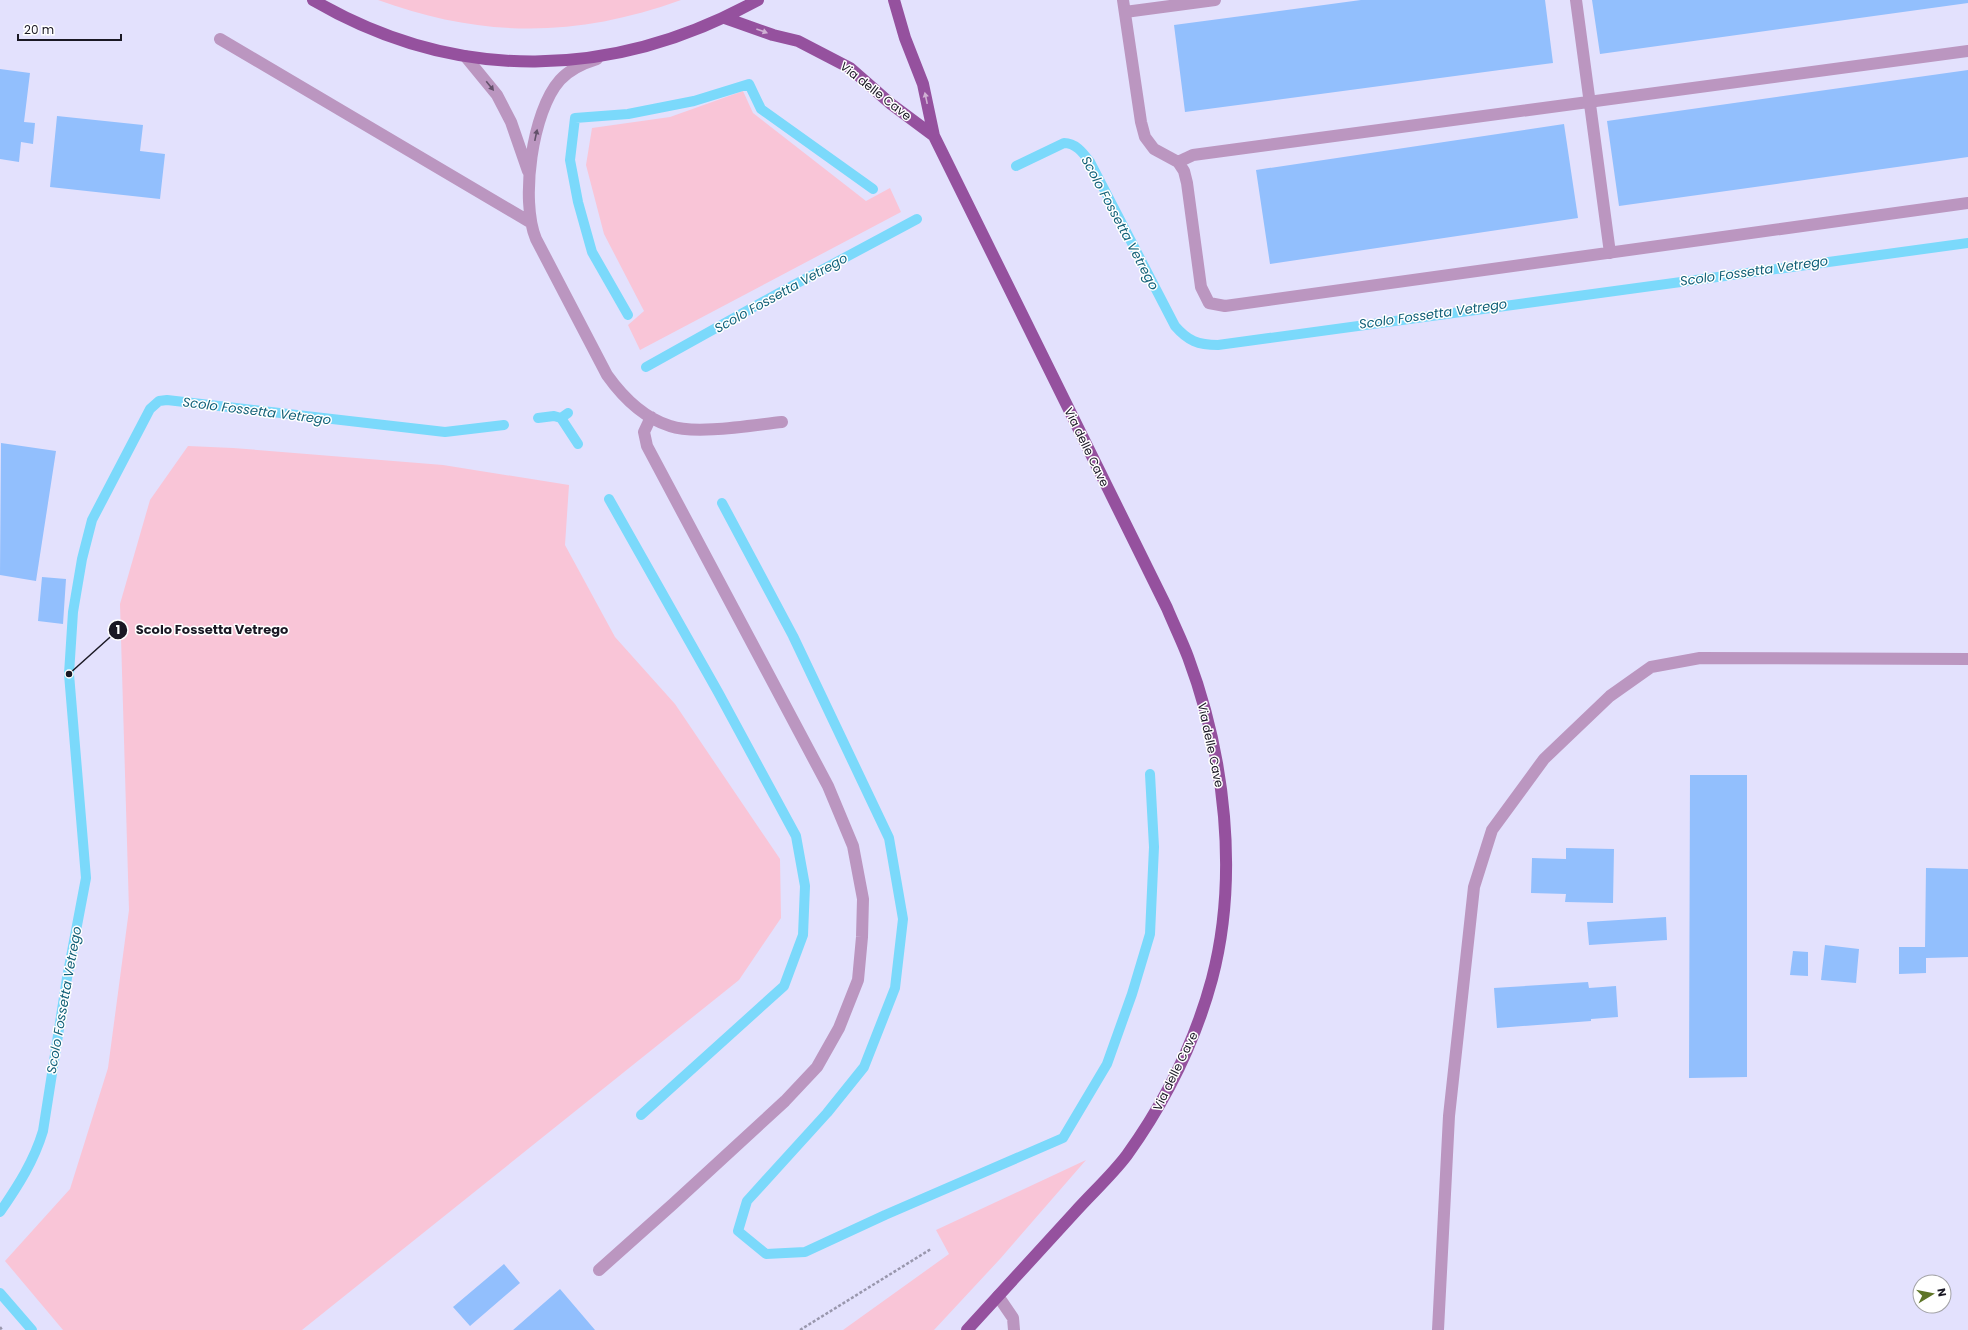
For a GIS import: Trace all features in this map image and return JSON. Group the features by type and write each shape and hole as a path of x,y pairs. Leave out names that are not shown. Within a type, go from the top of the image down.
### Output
{"main road":[{"path":"313,0 342,17 402,41 464,56 510,61 541,62 602,57 665,42 725,18 758,0"},
{"name":"Via delle Cave","path":"894,0 905,38 923,84 934,136 1163,601 1188,657 1207,716 1219,775 1226,847 1224,913 1212,978 1191,1041 1162,1101 1126,1156 967,1330"},
{"name":"Via delle Cave","path":"725,18 798,42 850,68 891,104 934,136"}],"street":[{"path":"1123,0 1141,122 1145,137 1154,149 1178,162 1184,172 1187,183 1201,287 1209,303 1224,306 1968,203"},
{"path":"1125,12 1215,0"},
{"path":"1576,0 1610,253"},
{"path":"220,39 530,222"},
{"path":"1178,162 1193,155 1968,51"},
{"path":"464,56 498,95 511,122 529,173"},
{"path":"602,57 568,72 553,89 540,118 529,173 530,222 536,239 607,375 618,391 651,417 670,427 701,430 782,422"},
{"path":"599,1270 773,1112 817,1067 840,1028 858,980 862,937 863,899 853,846 828,786 647,446 644,432 651,417"},
{"path":"1438,1330 1449,1116 1474,887 1492,830 1544,759 1610,696 1651,667 1700,658 1968,659"},
{"path":"998,1296 1013,1318 1014,1330"}],"path":[{"path":"800,1330 931,1249"}],"shaded area":[{"path":"378,0 681,0 642,12 604,21 566,27 529,28 492,27 454,21"},
{"path":"743,91 753,113 866,201 890,188 901,212 640,350 628,325 644,311 604,234 586,165 592,128 670,117"},
{"path":"188,446 233,448 443,465 569,485 565,545 615,637 675,704 780,859 781,918 739,980 302,1330 63,1330 5,1261 70,1189 108,1068 129,910 120,604 150,500"},
{"path":"1086,1160 1000,1259 934,1330 843,1330 949,1254 936,1230"}],"building":[{"path":"1361,0 1545,0 1553,63 1185,112 1174,25"},
{"path":"1592,0 1968,0 1968,3 1600,54"},
{"path":"0,69 30,73 24,122 35,123 33,144 21,142 19,162 0,159"},
{"path":"1968,70 1968,157 1619,206 1607,121"},
{"path":"57,116 143,125 140,151 165,154 160,199 50,187"},
{"path":"1564,124 1578,218 1270,264 1256,170"},
{"path":"1,443 56,451 36,581 0,575"},
{"path":"42,577 66,579 63,624 38,621"},
{"path":"1690,775 1747,775 1747,1077 1689,1078"},
{"path":"1566,848 1614,849 1613,903 1565,902 1566,894 1531,893 1532,858 1566,859"},
{"path":"1926,868 1968,869 1968,957 1926,958 1926,973 1899,974 1899,947 1925,947"},
{"path":"1666,917 1667,940 1589,945 1587,922"},
{"path":"1825,945 1859,949 1856,983 1821,980"},
{"path":"1793,951 1808,952 1808,976 1790,975"},
{"path":"1588,982 1589,988 1616,986 1618,1017 1591,1019 1591,1021 1497,1028 1494,988"},
{"path":"504,1264 520,1283 470,1326 453,1307"},
{"path":"560,1289 595,1330 513,1330"}],"waterway":[{"path":"628,315 592,252 578,202 570,160 575,118 628,114 694,101 749,84 761,109 873,189"},
{"name":"Scolo Fossetta Vetrego","path":"1016,166 1064,143 1068,143 1079,149 1090,162 1175,326 1189,339 1199,343 1211,345 1968,243"},
{"name":"Scolo Fossetta Vetrego","path":"646,367 777,294 917,219"},
{"name":"Scolo Fossetta Vetrego","path":"0,1212 25,1173 35,1153 43,1131 67,978 86,878 69,674 73,612 82,559 92,520 150,409 159,401 167,400 445,432 504,425"},
{"name":"Scolo Fossetta Vetrego","path":"538,418 554,416 561,418 568,413"},
{"path":"561,418 578,444"},
{"path":"609,499 718,692 796,836 805,886 803,935 784,986 641,1115"},
{"path":"722,503 793,636 889,838 903,919 895,988 864,1067 827,1113 747,1201 738,1231 766,1254 805,1252 885,1215 1063,1138 1107,1064 1132,994 1150,934 1154,847 1150,774"},
{"name":"Scolo Fossetta Vetrego","path":"0,1293 32,1330"}],"place":[{"name":"Scolo Fossetta Vetrego","path":"69,674"}]}
